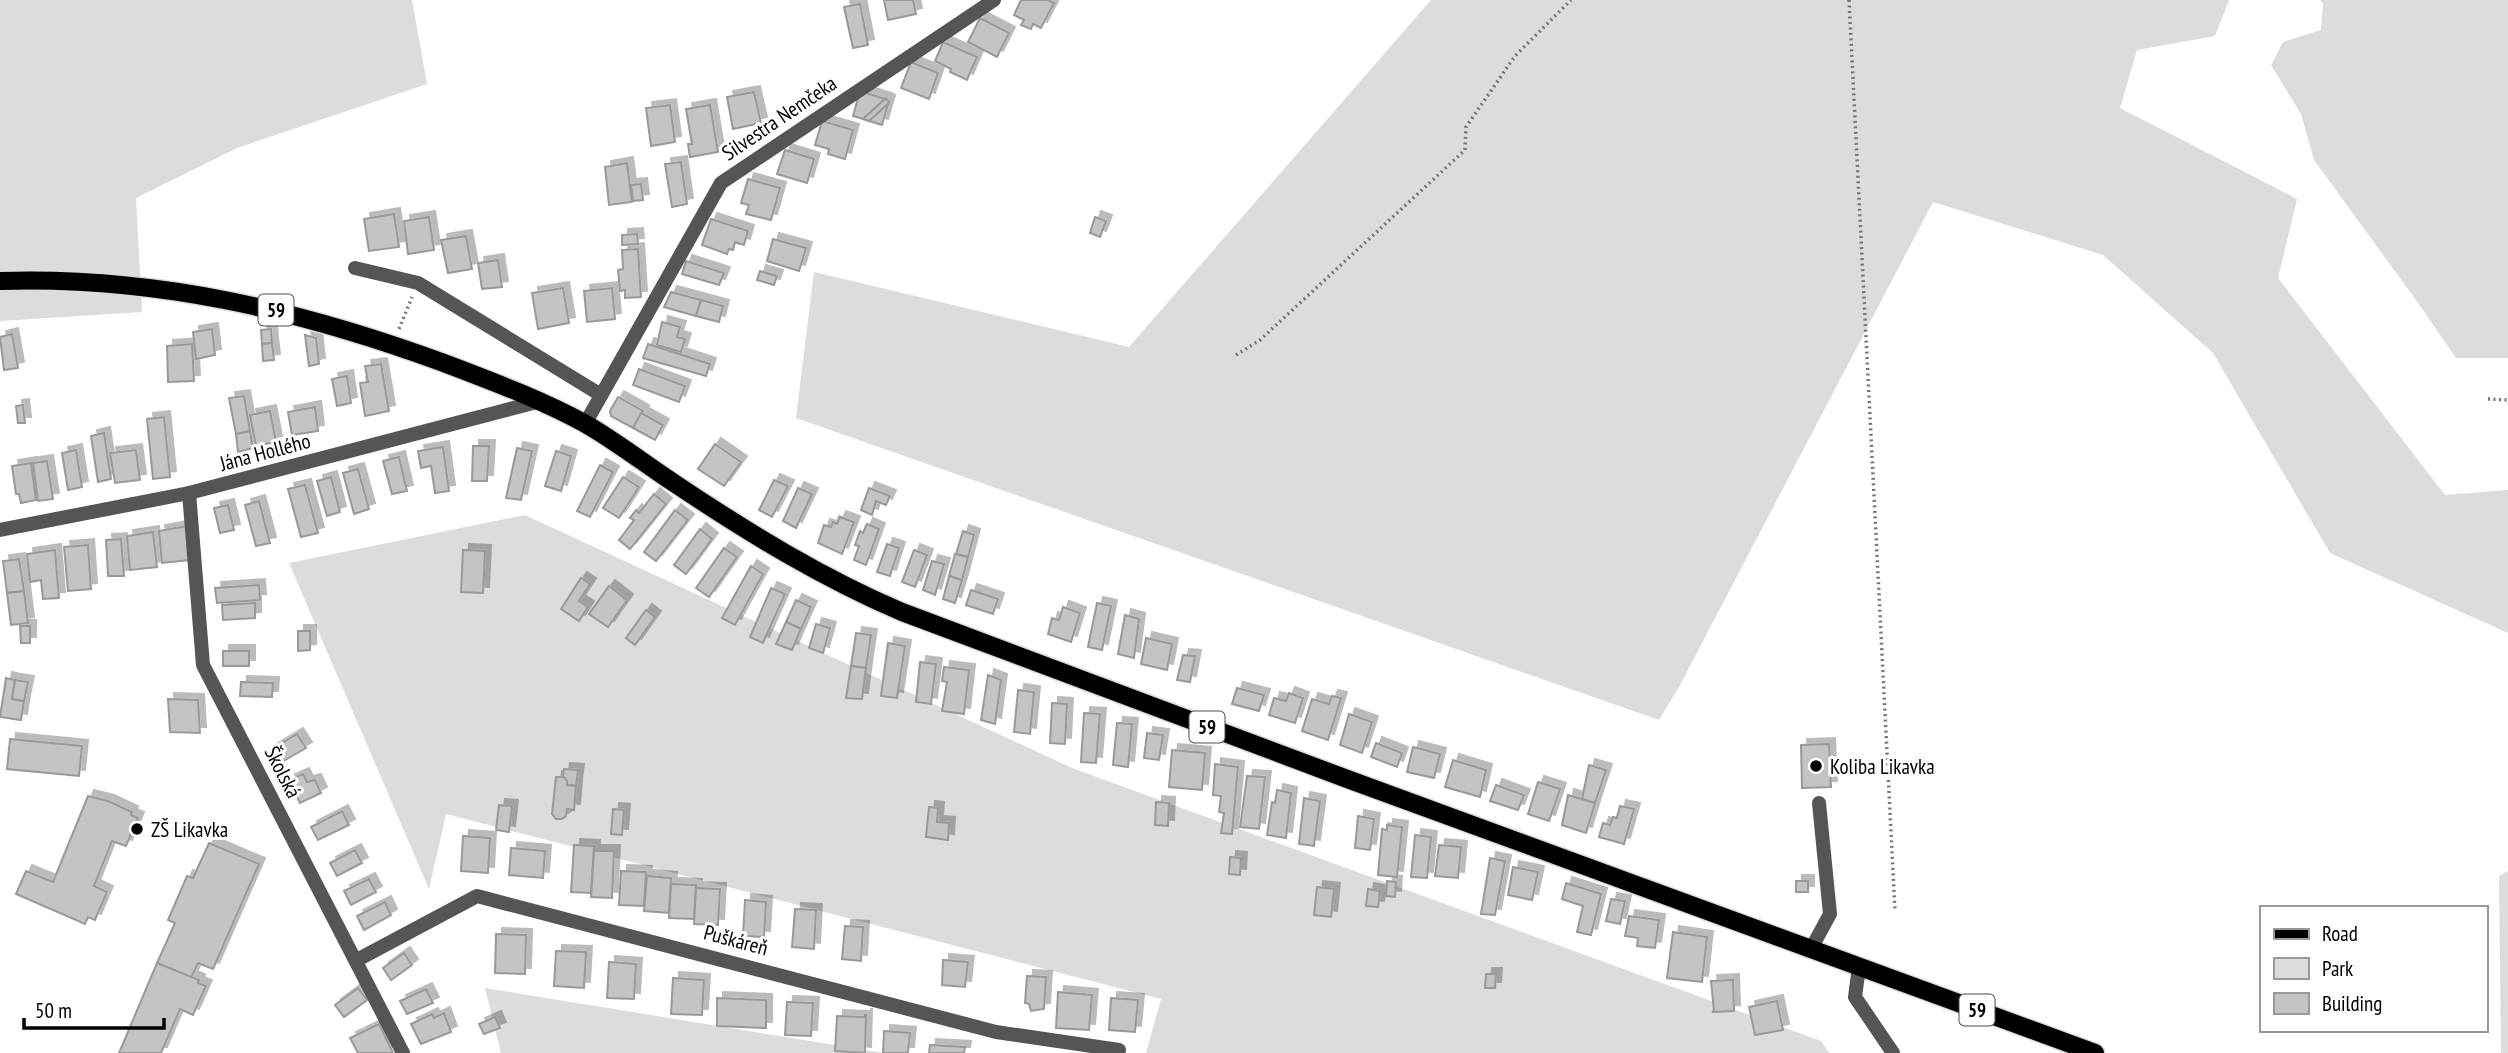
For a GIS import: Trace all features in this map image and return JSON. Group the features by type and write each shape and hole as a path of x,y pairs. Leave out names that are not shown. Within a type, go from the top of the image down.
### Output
{"main road":[{"name":"59","path":"0,281 88,281 202,294 284,312 393,344 585,424 755,536 804,565 881,603 1120,695 2095,1053"}],"street":[{"name":"Silvestra Nemčeka","path":"585,424 721,183 994,0"},
{"path":"355,268 418,283 601,395"},
{"name":"Jána Hollého","path":"0,530 189,494 537,402"},
{"name":"Školská","path":"189,494 204,665 403,1053"},
{"path":"1811,949 1830,914 1819,803"},
{"name":"Puškáreň","path":"357,960 477,895 996,1032 1119,1050"},
{"path":"1859,967 1855,997 1893,1053"}],"path":[{"path":"1236,355 1260,340 1465,150 1466,127 1515,56 1571,0"},
{"path":"1849,0 1895,911"},
{"path":"393,344 418,283"},
{"path":"2488,399 2508,400"}],"green space":[{"path":"0,0 412,0 427,84 237,148 136,198 142,312 0,321"},
{"path":"1431,0 2229,0 2215,36 2137,50 2120,108 2297,199 2278,278 2445,495 2508,490 2508,633 2330,553 2213,353 2103,255 1933,202 1680,685 1659,720 796,418 814,272 1129,347"},
{"path":"2320,0 2508,0 2508,358 2456,358 2314,160 2301,114 2271,65 2283,42 2321,30 2323,3"},
{"path":"525,515 1072,768 1821,1041 1829,1053 1146,1053 1161,999 446,814 429,889 289,563"},
{"path":"2508,871 2508,1053 2501,1053 2499,876"},
{"path":"485,988 884,1053 501,1053"}],"building":[{"path":"884,0 913,0 916,14 888,20"},
{"path":"1021,0 1048,0 1054,3 1041,28 1033,24 1031,29 1021,25 1024,20 1014,15"},
{"path":"860,4 868,45 853,48 844,7"},
{"path":"980,18 1009,33 997,57 968,42"},
{"path":"943,42 977,57 967,80 935,61"},
{"path":"911,62 938,73 929,99 901,88"},
{"path":"860,91 885,99 863,119 853,116"},
{"path":"754,92 761,123 733,129 727,97"},
{"path":"885,99 889,101 888,104 869,121 863,119"},
{"path":"888,104 882,125 869,121"},
{"path":"670,105 675,142 651,146 646,108"},
{"path":"710,105 718,152 690,157 688,144 692,144 686,109"},
{"path":"822,121 853,130 845,159 828,154 829,149 815,145"},
{"path":"785,150 814,159 807,183 777,174"},
{"path":"681,162 687,204 672,207 665,164"},
{"path":"627,163 632,202 609,205 605,167"},
{"path":"748,179 780,188 771,220 746,214 749,205 741,203"},
{"path":"641,184 643,200 633,201 631,185"},
{"path":"394,214 399,247 369,251 364,219"},
{"path":"429,217 434,250 408,254 404,221"},
{"path":"1095,217 1106,221 1100,237 1090,233"},
{"path":"711,219 748,231 744,245 735,242 733,250 729,249 727,254 702,245"},
{"path":"637,234 638,244 622,245 622,235"},
{"path":"466,236 472,269 448,273 441,240"},
{"path":"773,239 806,248 799,271 767,261"},
{"path":"638,249 641,297 625,298 625,290 620,291 618,270 623,269 622,250"},
{"path":"498,260 502,287 482,289 478,263"},
{"path":"686,261 724,273 719,285 682,274"},
{"path":"760,271 777,276 774,285 757,280"},
{"path":"563,288 569,323 538,329 532,293"},
{"path":"612,288 615,319 587,322 584,291"},
{"path":"671,292 701,300 696,316 664,307"},
{"path":"701,300 723,306 719,322 696,316"},
{"path":"662,322 680,327 677,337 685,339 681,352 657,345"},
{"path":"212,329 215,355 196,359 193,332"},
{"path":"271,329 272,343 262,344 261,330"},
{"path":"12,334 18,368 4,370 0,337"},
{"path":"305,335 316,338 319,364 309,366"},
{"path":"272,343 274,360 263,361 262,344"},
{"path":"192,344 194,381 168,382 167,346"},
{"path":"648,344 710,364 706,376 643,358"},
{"path":"381,364 389,411 365,416 360,383 368,382 365,366"},
{"path":"639,369 685,386 679,402 633,385"},
{"path":"347,376 351,403 337,406 332,379"},
{"path":"244,396 250,431 236,434 229,398"},
{"path":"618,397 643,411 633,428 611,416 610,411"},
{"path":"23,405 25,423 18,423 16,406"},
{"path":"315,407 318,431 292,435 288,412"},
{"path":"270,411 276,442 256,446 250,415"},
{"path":"641,413 663,425 655,440 633,428"},
{"path":"164,417 170,477 153,479 147,419"},
{"path":"250,431 253,448 238,452 236,434"},
{"path":"104,433 111,479 98,482 91,436"},
{"path":"715,444 741,462 724,486 698,469"},
{"path":"473,446 489,446 487,481 472,481"},
{"path":"443,447 449,491 435,493 431,466 421,468 418,451"},
{"path":"517,448 532,451 521,500 506,498"},
{"path":"76,450 82,487 68,490 62,453"},
{"path":"136,450 140,480 115,483 110,453"},
{"path":"556,451 571,456 561,491 545,486"},
{"path":"399,457 407,491 392,494 383,461"},
{"path":"47,461 53,499 38,501 33,463"},
{"path":"31,463 36,500 21,503 19,494 16,494 12,466"},
{"path":"600,465 613,472 590,517 577,511"},
{"path":"358,469 369,509 354,514 343,473"},
{"path":"331,477 340,512 327,516 317,481"},
{"path":"623,477 639,487 619,518 603,508"},
{"path":"774,480 788,486 772,517 759,510"},
{"path":"305,485 318,533 301,537 288,489"},
{"path":"798,488 812,494 796,528 783,521"},
{"path":"869,488 890,496 886,505 876,501 872,515 861,510"},
{"path":"654,494 666,504 630,549 619,540 634,520 630,518 636,510 639,513"},
{"path":"259,501 270,543 256,546 245,505"},
{"path":"228,505 234,530 220,533 214,508"},
{"path":"675,510 688,520 656,561 644,552"},
{"path":"840,517 854,522 842,554 818,543 824,525 831,527 833,522 837,524"},
{"path":"867,524 879,529 866,565 854,560 860,531 863,533"},
{"path":"187,526 190,560 162,563 159,531"},
{"path":"700,529 712,539 686,574 674,565"},
{"path":"963,531 974,535 968,557 956,554"},
{"path":"153,532 157,567 130,570 127,536"},
{"path":"121,539 124,576 108,576 106,540"},
{"path":"887,544 899,548 890,576 877,572"},
{"path":"88,545 91,589 68,591 64,547"},
{"path":"724,548 737,557 709,597 696,588"},
{"path":"55,550 59,598 43,599 41,580 30,582 27,554"},
{"path":"463,550 485,551 483,593 461,592"},
{"path":"914,550 927,555 915,587 902,582"},
{"path":"955,554 968,557 962,580 949,576"},
{"path":"19,559 24,591 7,593 3,561"},
{"path":"932,561 944,564 935,595 923,590"},
{"path":"751,566 763,574 735,625 722,618"},
{"path":"949,576 962,580 955,603 943,599"},
{"path":"581,578 590,584 579,601 588,607 579,621 561,609"},
{"path":"259,585 260,600 217,603 215,588"},
{"path":"609,586 627,600 608,627 589,614"},
{"path":"771,588 785,594 763,643 750,637"},
{"path":"971,590 998,599 993,614 966,605"},
{"path":"24,591 28,623 11,625 7,593"},
{"path":"796,600 811,607 801,629 786,622"},
{"path":"255,603 255,618 223,620 222,605"},
{"path":"1097,603 1111,606 1102,650 1088,647"},
{"path":"1063,607 1080,613 1071,642 1048,634 1052,618 1059,620"},
{"path":"646,610 655,617 635,645 626,638"},
{"path":"1125,615 1139,619 1134,658 1118,654"},
{"path":"786,622 801,629 792,650 776,644"},
{"path":"816,624 830,628 823,653 809,648"},
{"path":"20,626 30,626 30,643 21,643"},
{"path":"298,631 310,631 310,650 298,651"},
{"path":"856,633 871,635 866,668 851,666"},
{"path":"1146,638 1172,644 1167,670 1141,664"},
{"path":"888,643 905,646 897,698 881,696"},
{"path":"223,651 249,651 249,666 223,666"},
{"path":"1183,655 1195,656 1190,682 1177,680"},
{"path":"920,662 936,664 931,704 916,702"},
{"path":"851,666 866,668 862,699 846,698"},
{"path":"944,667 969,670 964,714 942,711 947,682 942,681"},
{"path":"988,675 1001,680 995,724 981,720"},
{"path":"6,678 15,680 12,699 24,701 21,720 0,717"},
{"path":"15,680 28,682 24,701 12,699"},
{"path":"241,682 273,683 272,697 240,696"},
{"path":"1237,688 1264,695 1259,711 1232,704"},
{"path":"1018,690 1034,692 1030,734 1014,732"},
{"path":"1289,693 1303,698 1295,723 1269,715 1274,698 1286,701"},
{"path":"1332,696 1341,698 1328,740 1302,731 1312,699 1329,704"},
{"path":"168,699 198,700 200,733 170,732"},
{"path":"1052,703 1067,704 1065,744 1050,743"},
{"path":"1084,713 1100,714 1096,763 1081,762"},
{"path":"1349,714 1372,722 1362,753 1340,745"},
{"path":"1117,723 1132,724 1128,767 1113,765"},
{"path":"1147,733 1163,735 1159,760 1144,758"},
{"path":"297,734 306,748 280,763 272,749"},
{"path":"10,739 82,746 79,776 7,769"},
{"path":"1376,743 1402,753 1397,767 1371,757"},
{"name":"Koliba Likavka","path":"1829,744 1831,787 1802,788 1801,745"},
{"path":"1413,747 1440,754 1434,778 1407,772"},
{"path":"1172,750 1205,753 1202,790 1169,787"},
{"path":"1453,760 1486,770 1480,797 1445,787"},
{"path":"1215,764 1238,767 1232,834 1221,833 1224,813 1219,812 1221,796 1213,795"},
{"path":"1589,765 1606,770 1595,803 1582,799"},
{"path":"564,769 578,770 576,786 567,785 563,777"},
{"path":"303,774 307,782 315,780 321,793 300,803 289,780"},
{"path":"1247,776 1265,777 1259,829 1240,827"},
{"path":"556,777 564,777 567,785 576,786 574,810 567,809 566,816 562,819 556,819 552,814"},
{"path":"1538,782 1560,789 1549,821 1528,814"},
{"path":"1496,785 1524,795 1518,810 1490,801"},
{"path":"1277,790 1291,793 1286,838 1267,835 1272,802 1275,803"},
{"path":"1568,795 1595,803 1586,833 1562,825"},
{"path":"88,796 108,801 132,812 131,815 138,818 126,846 112,841 94,886 107,892 95,920 88,917 85,924 16,894 26,871 53,882"},
{"path":"1304,798 1320,801 1314,846 1299,844"},
{"path":"1156,802 1169,803 1168,826 1155,825"},
{"path":"499,805 512,806 509,832 496,830"},
{"path":"1620,806 1634,809 1624,844 1599,837 1603,823 1610,825 1613,817 1617,818"},
{"path":"929,807 938,808 937,822 949,823 948,840 926,837"},
{"path":"613,809 624,810 622,835 611,834"},
{"path":"342,811 349,825 318,840 311,827"},
{"path":"1358,816 1374,819 1370,850 1355,848"},
{"path":"1387,825 1402,827 1397,877 1378,875 1382,829 1387,830"},
{"path":"1415,835 1431,837 1427,878 1411,877"},
{"path":"463,836 490,838 488,873 461,871"},
{"path":"209,843 259,864 213,969 198,963 191,978 157,963 175,923 168,920 187,876 193,878"},
{"path":"574,845 594,846 591,893 571,892"},
{"path":"1439,845 1461,847 1458,878 1435,876"},
{"path":"511,848 545,851 543,878 509,875"},
{"path":"355,850 362,863 337,876 330,863"},
{"path":"594,851 614,851 612,898 591,897"},
{"path":"1230,857 1241,858 1240,875 1229,874"},
{"path":"1490,858 1505,861 1495,915 1481,914"},
{"path":"1513,867 1538,872 1532,900 1508,895"},
{"path":"621,871 646,872 644,906 619,905"},
{"path":"647,876 671,878 669,913 644,911"},
{"path":"369,879 376,892 351,905 344,891"},
{"path":"1387,881 1396,882 1395,897 1386,896"},
{"path":"1796,881 1808,881 1808,892 1796,892"},
{"path":"1566,883 1601,894 1591,935 1577,932 1583,906 1562,899"},
{"path":"671,884 696,885 694,919 669,918"},
{"path":"1317,887 1334,889 1331,917 1314,915"},
{"path":"696,888 720,889 718,925 694,924"},
{"path":"1368,889 1380,891 1378,907 1366,906"},
{"path":"1611,899 1625,901 1620,924 1606,921"},
{"path":"745,900 766,902 764,937 743,936"},
{"path":"385,902 391,915 364,930 357,916"},
{"path":"795,909 816,910 814,949 792,947"},
{"path":"1629,916 1659,920 1655,948 1637,946 1638,938 1625,936"},
{"path":"845,926 863,927 861,961 842,959"},
{"path":"1673,932 1707,937 1702,982 1667,978"},
{"path":"496,934 526,935 525,974 495,973"},
{"path":"556,951 586,952 584,988 554,986"},
{"path":"404,953 412,965 391,980 383,968"},
{"path":"943,960 968,962 965,987 942,985"},
{"path":"609,962 636,964 634,999 607,998"},
{"path":"157,963 199,980 198,983 206,986 193,1015 180,1009 161,1053 119,1053"},
{"path":"1486,974 1496,974 1495,988 1485,988"},
{"path":"1027,976 1046,977 1044,1009 1031,1011 1029,1004 1025,1003"},
{"path":"673,978 704,980 702,1015 671,1014"},
{"path":"1733,980 1734,1011 1712,1012 1711,981"},
{"path":"358,988 367,1000 344,1017 335,1005"},
{"path":"426,989 433,1003 407,1014 400,1001"},
{"path":"1058,992 1092,995 1089,1030 1056,1028"},
{"path":"717,998 766,1000 766,1028 717,1026"},
{"path":"1111,998 1138,1000 1135,1032 1109,1030"},
{"path":"1777,1001 1783,1030 1755,1035 1749,1007"},
{"path":"787,1002 813,1003 811,1036 785,1035"},
{"path":"444,1013 451,1032 421,1044 411,1024 432,1014 434,1018"},
{"path":"865,1015 865,1053 835,1051 837,1016"},
{"path":"495,1017 500,1028 484,1034 479,1024"},
{"path":"379,1024 393,1053 358,1053 350,1038"},
{"path":"884,1031 910,1033 908,1053 883,1053"},
{"path":"930,1045 965,1047 964,1053 929,1053"}],"place":[{"name":"Koliba Likavka","path":"1816,766"},
{"name":"ZŠ Likavka","path":"137,829"}]}
